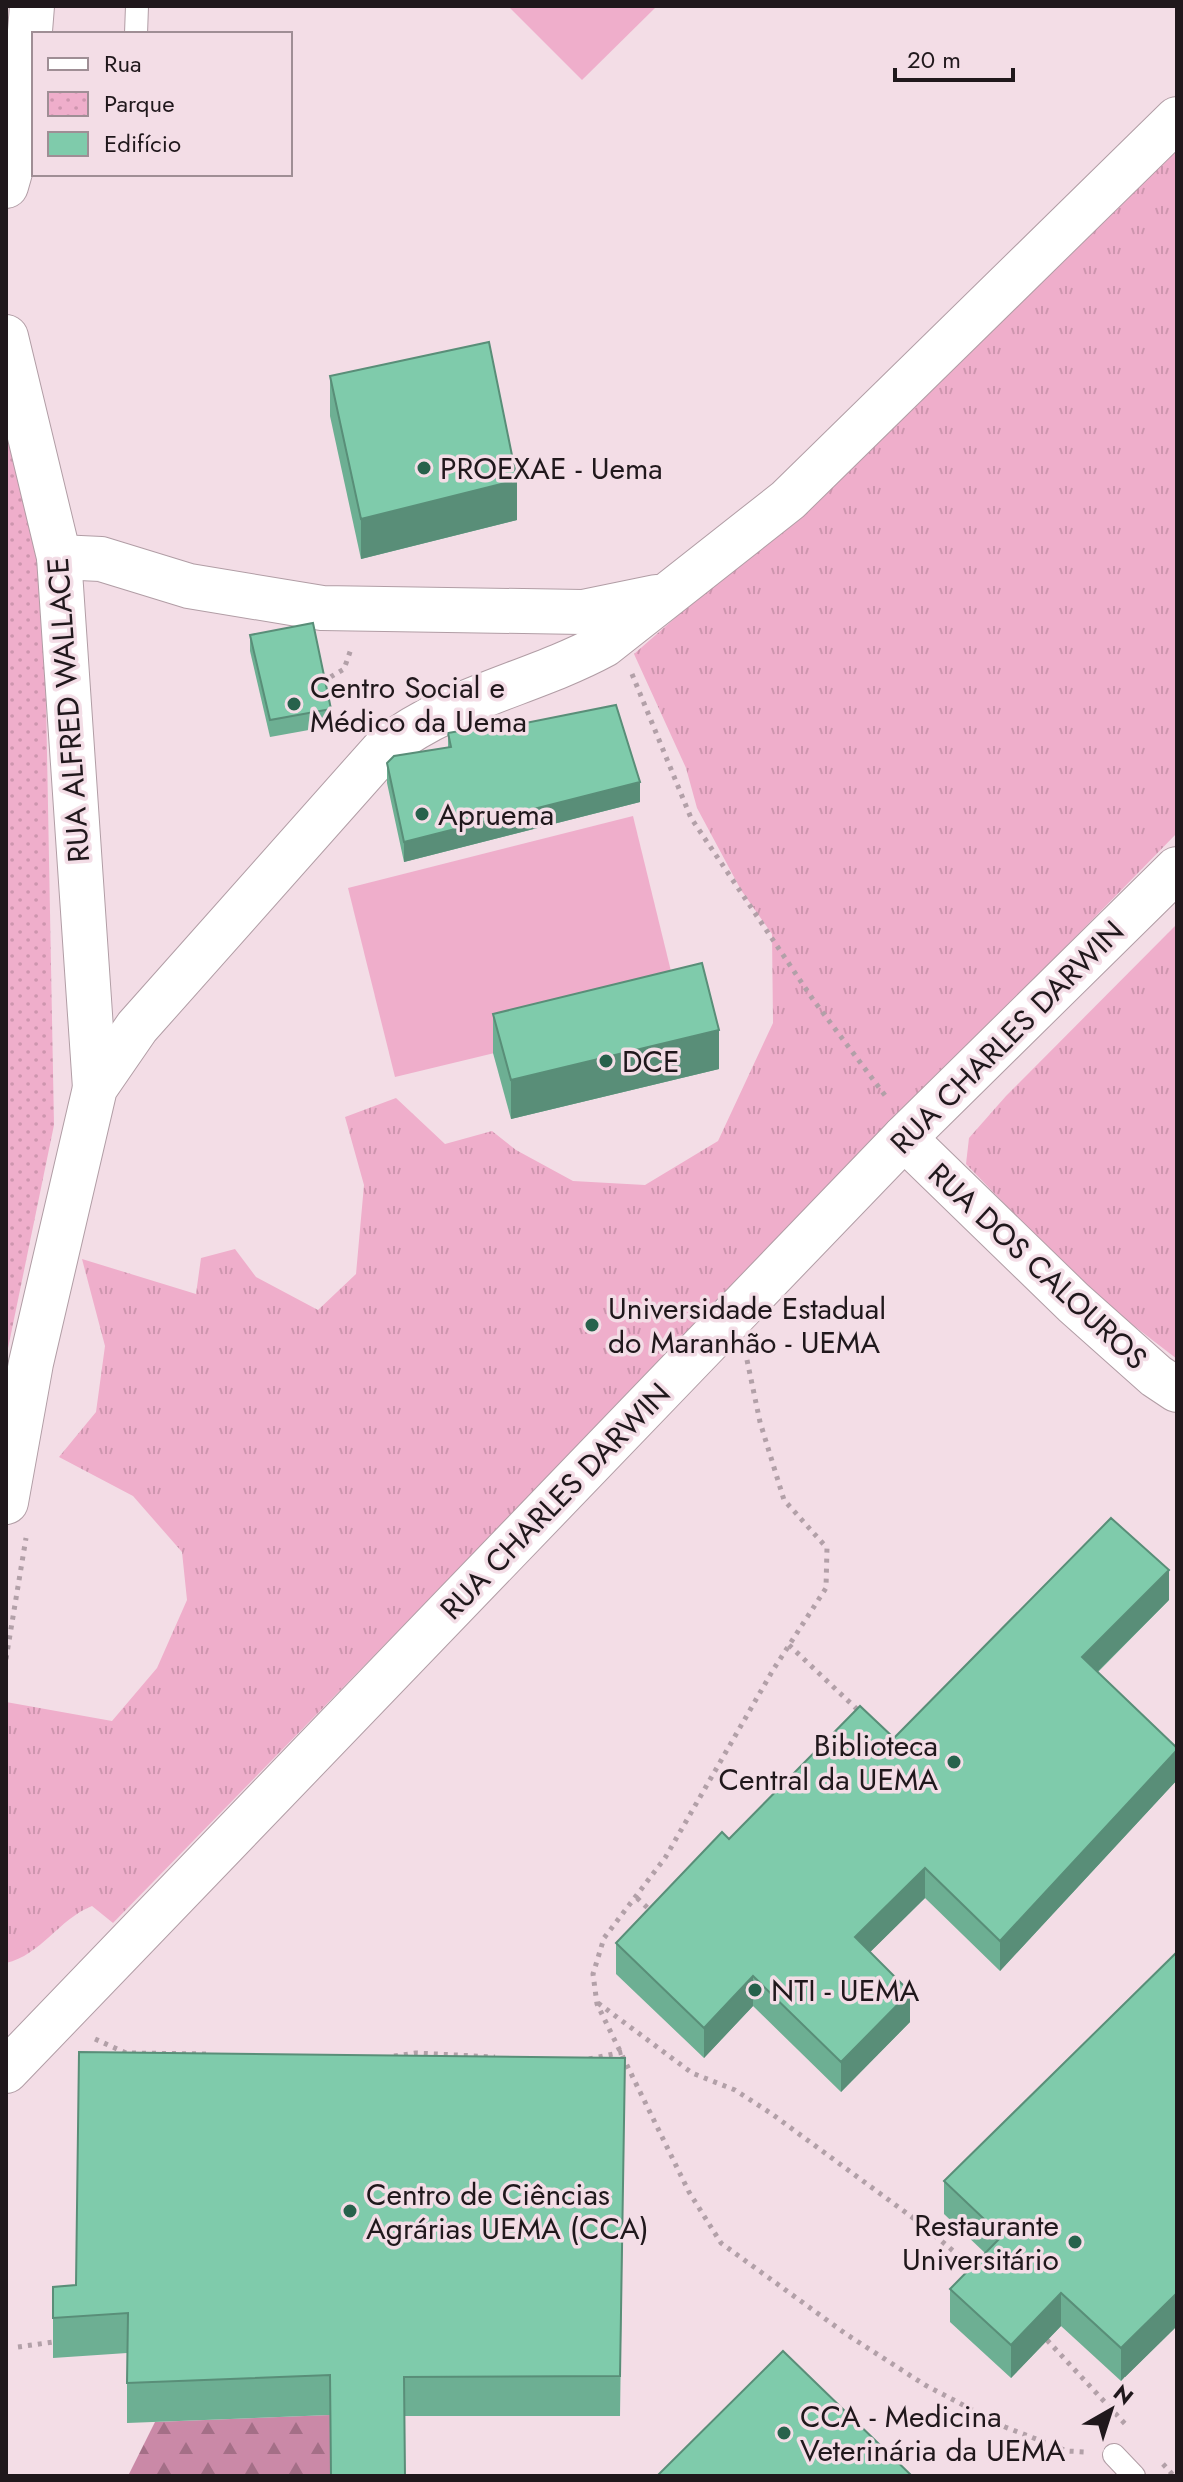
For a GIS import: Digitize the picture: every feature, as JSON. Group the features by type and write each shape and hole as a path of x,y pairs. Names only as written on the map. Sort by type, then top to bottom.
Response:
{"street":[{"path":"6,186 28,128 32,6"},
{"path":"17,1518 31,1363 95,1088 137,1027 384,749 406,732 474,696 572,662 593,651 788,500 1177,119"},
{"name":"RUA ALFRED WALLACE","path":"6,337 59,557 95,1088"},
{"path":"59,557 101,559 189,586 322,608 583,612 627,605 670,593"},
{"name":"RUA CHARLES DARWIN","path":"6,2071 898,1121 1177,869"},
{"name":"RUA DOS CALOUROS","path":"898,1121 1074,1303 1156,1376 1177,1390"}],"lane":[{"path":"136,32 137,6"},
{"path":"1114,2455 1134,2476"}],"path":[{"path":"629,667 691,818 898,1121"},
{"path":"745,1351 760,1422 784,1500 827,1548 826,1588 789,1645 665,1858 604,1938 593,1974 597,2003 689,2192 721,2243 846,2334 925,2385 1005,2427 1054,2446 1114,2455"},
{"path":"6,1659 17,1518"},
{"path":"789,1645 863,1715"},
{"path":"637,1898 655,1915"},
{"path":"597,2003 692,2073 735,2090 772,2114 920,2223 978,2272"},
{"path":"84,2034 126,2053 198,2052 225,2057"},
{"path":"586,2059 623,2052"},
{"path":"389,2057 416,2053 505,2057"},
{"path":"1047,2340 1136,2435"},
{"path":"18,2347 53,2342"},
{"path":"1155,2455 1174,2476"}],"green space":[{"path":"508,6 657,6 582,80"},
{"path":"1177,144 1177,833 113,1923 92,1906 70,1919 30,1953 6,1963 6,1702 112,1721 157,1668 187,1600 182,1552 133,1496 59,1457 96,1412 105,1346 82,1259 196,1294 201,1258 235,1249 256,1277 318,1310 356,1274 364,1185 345,1117 396,1098 445,1144 492,1131 516,1150 573,1181 645,1185 718,1141 773,1023 772,934 741,890 697,808 686,768 634,654 796,512"},
{"path":"6,427 31,520 44,593 54,1125 6,1358"},
{"path":"633,816 680,1008 395,1077 348,888"},
{"path":"1177,924 1177,1359 1090,1292 966,1164 969,1138 1006,1096"},
{"path":"330,2415 331,2476 128,2476 155,2422"}],"building":[{"name":"PROEXAE - Uema","path":"489,342 517,480 361,519 330,376"},
{"name":"Centro Social e Médico da Uema","path":"313,623 331,709 270,720 250,635"},
{"path":"616,705 640,782 404,842 387,763 394,756 451,747 448,733 504,723 505,727"},
{"path":"702,963 719,1030 511,1080 493,1014"},
{"path":"1111,1518 1169,1570 1082,1657 1177,1750 1000,1941 925,1868 855,1937 910,1992 841,2062 753,1976 704,2028 616,1943 722,1832 729,1839 860,1706 894,1738"},
{"name":"Restaurante Universitário","path":"1177,1952 1177,2293 1121,2348 1061,2293 1011,2345 950,2289 1002,2236 944,2181"},
{"name":"Centro de Ciências Agrárias UEMA (CCA)","path":"79,2052 625,2058 620,2376 404,2377 405,2476 331,2476 330,2375 127,2383 128,2313 53,2318 53,2287 76,2285"},
{"path":"783,2351 912,2476 657,2476"}],"place":[{"name":"PROEXAE - Uema","path":"424,468"},
{"name":"Centro Social e Médico da Uema","path":"294,704"},
{"name":"Apruema","path":"422,814"},
{"name":"DCE","path":"606,1061"},
{"name":"Universidade Estadual do Maranhão - UEMA","path":"592,1325"},
{"name":"Biblioteca Central da UEMA","path":"954,1762"},
{"name":"NTI - UEMA","path":"755,1990"},
{"name":"Centro de Ciências Agrárias UEMA (CCA)","path":"350,2211"},
{"name":"Restaurante Universitário","path":"1075,2242"},
{"name":"CCA - Medicina Veterinária da UEMA","path":"784,2433"}]}
